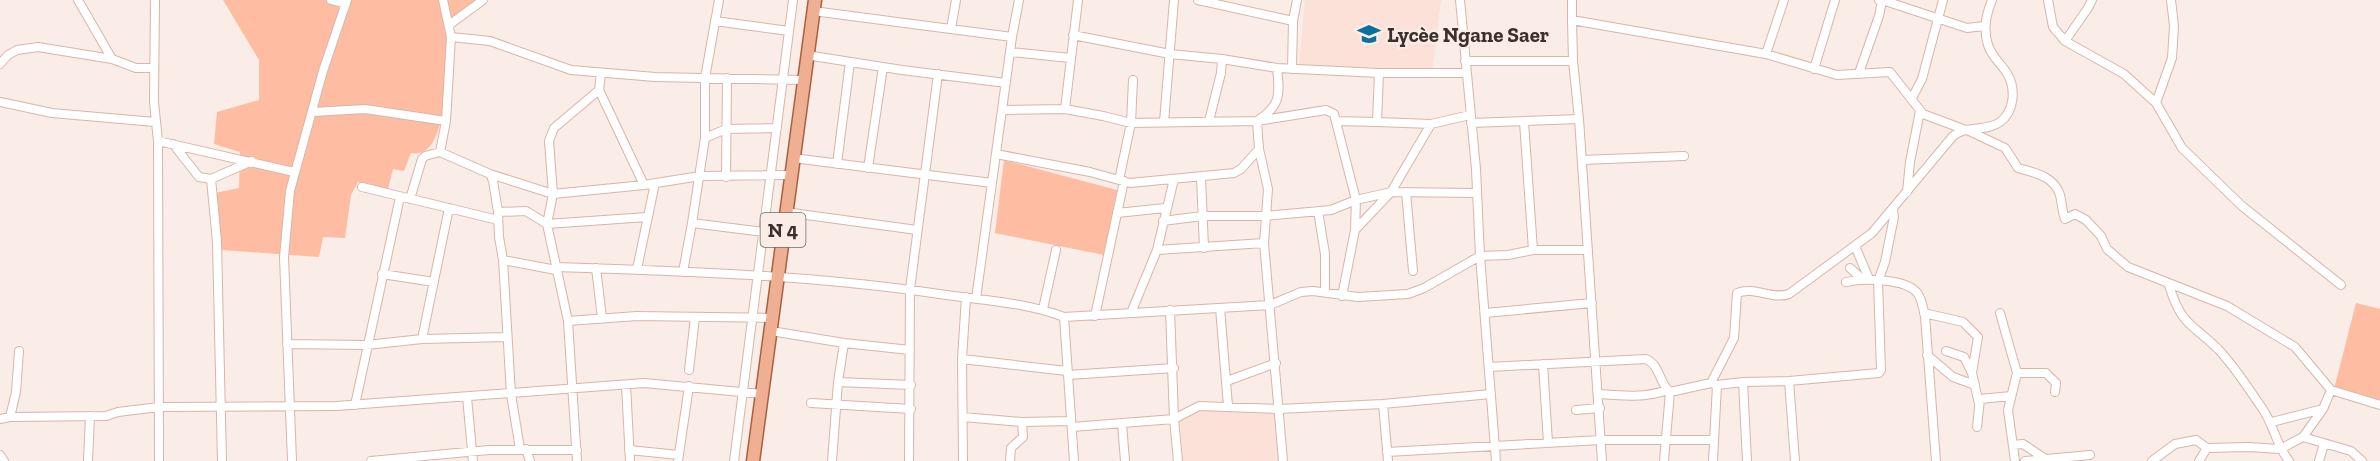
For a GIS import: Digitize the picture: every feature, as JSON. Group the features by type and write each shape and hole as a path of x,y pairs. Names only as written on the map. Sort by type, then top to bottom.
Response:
{"main road":[{"name":"N 4","path":"753,461 814,6"}],"street":[{"path":"78,0 112,58"},
{"path":"155,0 159,461"},
{"path":"292,461 284,257 294,172 313,112 322,71 346,2 331,0"},
{"path":"440,152 446,121 451,37 443,0"},
{"path":"449,25 483,0"},
{"path":"683,272 700,176 705,138 705,78 719,0"},
{"path":"734,461 793,0"},
{"path":"951,29 956,0"},
{"path":"976,299 1019,0"},
{"path":"1065,110 1078,0"},
{"path":"1164,122 1174,0"},
{"path":"1198,0 1293,21"},
{"path":"1292,69 1293,21 1297,0"},
{"path":"1460,0 1476,169 1480,256 1496,461"},
{"path":"1572,0 1573,61 1597,362 1602,461"},
{"path":"1766,54 1784,0"},
{"path":"1814,69 1835,0"},
{"path":"1859,73 1879,16 1881,0 1967,28 1984,26"},
{"path":"1912,98 1922,79 1942,0"},
{"path":"1713,461 1714,384 1734,338 1737,293 1741,291 1758,292 1782,297 1789,294 1872,233 1953,136 1964,129 1999,123 2009,113 2013,94 2008,75 1996,63 1988,46 1984,26 1992,0"},
{"path":"2048,0 2053,27 2065,41 2124,74 2156,103 2182,148 2242,206 2341,285"},
{"path":"2065,41 2092,0"},
{"path":"2156,103 2172,58 2174,26 2171,0"},
{"path":"814,6 1012,37"},
{"path":"1572,20 1766,54 1837,75 1890,72 1920,111 1928,117 1964,129 2005,148 2018,168 2043,175 2051,181 2060,196 2064,219 2075,214 2086,220 2101,236 2107,249 2122,263 2169,285 2227,306 2265,331 2288,342 2303,355 2331,390 2380,405"},
{"path":"715,21 789,31"},
{"path":"1073,35 1170,54 1222,58 1277,68 1379,73 1466,73"},
{"path":"451,37 484,39 565,69 705,78 803,80"},
{"path":"0,64 8,55 26,48 38,47 112,58 136,68 154,68"},
{"path":"1010,52 1070,58"},
{"path":"806,55 1006,83"},
{"path":"1209,121 1221,73 1222,58"},
{"path":"1465,61 1573,61"},
{"path":"837,164 850,62"},
{"path":"868,168 883,67"},
{"path":"1257,121 1271,111 1278,100 1277,68"},
{"path":"601,73 599,90 644,185"},
{"path":"1377,122 1379,73"},
{"path":"909,461 910,289 938,74"},
{"path":"726,177 727,78"},
{"path":"1095,316 1127,153 1133,80"},
{"path":"577,461 568,321 548,224 553,194 549,141 552,131 599,90"},
{"path":"0,102 52,113 155,122"},
{"path":"313,112 365,108 446,121"},
{"path":"1002,110 1065,110 1131,123 1257,121 1326,110 1334,114 1356,200 1355,230 1342,296"},
{"path":"1907,193 1910,162 1920,111"},
{"path":"1337,121 1431,124 1470,114"},
{"path":"1471,123 1579,119"},
{"path":"1257,121 1259,149 1268,189 1264,243 1283,461"},
{"path":"1524,122 1533,250"},
{"path":"1355,230 1390,192 1431,124"},
{"path":"705,138 726,129 777,128"},
{"path":"158,141 294,172"},
{"path":"172,144 199,177 211,179 252,161"},
{"path":"996,154 1089,172 1130,183 1234,173 1248,163 1259,149"},
{"path":"410,199 422,159 440,152 490,174 553,194 644,185 700,176 791,175"},
{"path":"1582,160 1684,156"},
{"path":"793,158 992,183"},
{"path":"490,174 503,260 511,394 523,449 530,461"},
{"path":"1201,177 1204,248"},
{"path":"211,179 217,242 222,461"},
{"path":"1131,313 1156,250 1174,179"},
{"path":"637,269 655,183"},
{"path":"362,187 450,208 498,216 526,212 548,224 647,217"},
{"path":"1163,220 1202,216 1265,216 1331,210 1356,200 1390,192 1476,193"},
{"path":"1406,192 1413,271"},
{"path":"355,405 400,197"},
{"path":"422,339 450,208"},
{"path":"1117,213 1165,208"},
{"path":"1599,394 1640,397 1714,384 1879,374 1881,370 1878,280 1885,262 1894,217 1893,209"},
{"path":"1318,211 1324,254 1325,292"},
{"path":"785,213 917,230"},
{"path":"692,223 764,232"},
{"path":"1156,250 1264,243"},
{"path":"1855,246 1866,279"},
{"path":"1043,309 1056,250"},
{"path":"503,260 556,268 777,275 966,297 1043,309 1064,317 1270,305 1301,292 1325,292 1342,296 1408,294 1424,288 1480,256 1508,255 1533,250 1588,250"},
{"path":"596,268 602,318"},
{"path":"1850,268 1866,279"},
{"path":"382,274 434,282"},
{"path":"1846,282 1878,280 1908,285 1918,294 1924,313 1936,461"},
{"path":"2169,285 2184,320 2222,355 2272,422 2280,449 2289,461"},
{"path":"963,461 962,359 966,297"},
{"path":"1485,313 1592,303"},
{"path":"1220,308 1228,406"},
{"path":"1170,310 1178,461"},
{"path":"1924,313 1963,322 1977,337 1972,373"},
{"path":"2000,313 2017,373 2008,410 2015,461"},
{"path":"568,321 637,316 773,318"},
{"path":"689,370 695,317"},
{"path":"1064,317 1074,461"},
{"path":"771,331 844,343 910,350"},
{"path":"287,344 367,345 422,339 507,337"},
{"path":"832,461 838,382 844,343"},
{"path":"10,417 19,351"},
{"path":"1946,351 1964,357 1972,373 1979,404"},
{"path":"1927,355 1953,378 1975,385"},
{"path":"1489,367 1640,358 1650,360 1654,364 1660,381 1669,391 1664,461"},
{"path":"962,359 1067,373 1173,368"},
{"path":"1227,381 1276,363"},
{"path":"1542,364 1548,443"},
{"path":"2017,373 2046,373 2056,383 2055,392"},
{"path":"1789,381 1795,461"},
{"path":"838,382 911,385"},
{"path":"1743,382 1747,461"},
{"path":"0,419 105,416 118,412 159,407 355,405 661,383 763,394"},
{"path":"626,385 630,461"},
{"path":"629,450 679,458 689,386"},
{"path":"2152,461 2179,443 2196,440 2207,448 2280,449 2303,437 2324,409 2331,390"},
{"path":"963,417 1022,422 1122,424 1174,419 1198,406 1280,409 1383,404 1491,394"},
{"path":"1977,427 1980,399 2011,396"},
{"path":"467,397 472,457"},
{"path":"811,403 910,410"},
{"path":"1383,404 1388,457 1495,446 1600,440 1713,440"},
{"path":"1576,410 1600,408"},
{"path":"2272,422 2324,409"},
{"path":"88,461 90,416"},
{"path":"1010,461 1011,448 1023,437 1022,422"},
{"path":"1122,424 1125,461"},
{"path":"2303,437 2350,451 2362,461"},
{"path":"2013,444 2023,444 2046,460"},
{"path":"2319,461 2324,444"},
{"path":"2199,461 2207,448"},
{"path":"371,461 472,457 489,450 577,450"},
{"path":"0,455 4,461"},
{"path":"2025,461 2090,455"}],"shaded area":[{"path":"223,0 478,0 446,27 444,102 434,140 425,151 411,153 404,171 393,169 388,189 358,182 351,195 345,238 323,237 319,257 221,250 215,193 239,188 240,152 214,144 217,112 259,100 259,60"},
{"name":"Lycèe Ngane Saer","path":"1305,0 1441,0 1432,72 1299,68"},
{"path":"1004,160 1117,190 1104,255 995,233"},
{"path":"2356,303 2380,309 2380,401 2334,389"},
{"path":"1179,410 1275,414 1278,461 1183,461"}],"place":[{"name":"Lycèe Ngane Saer","path":"1369,34"}]}
